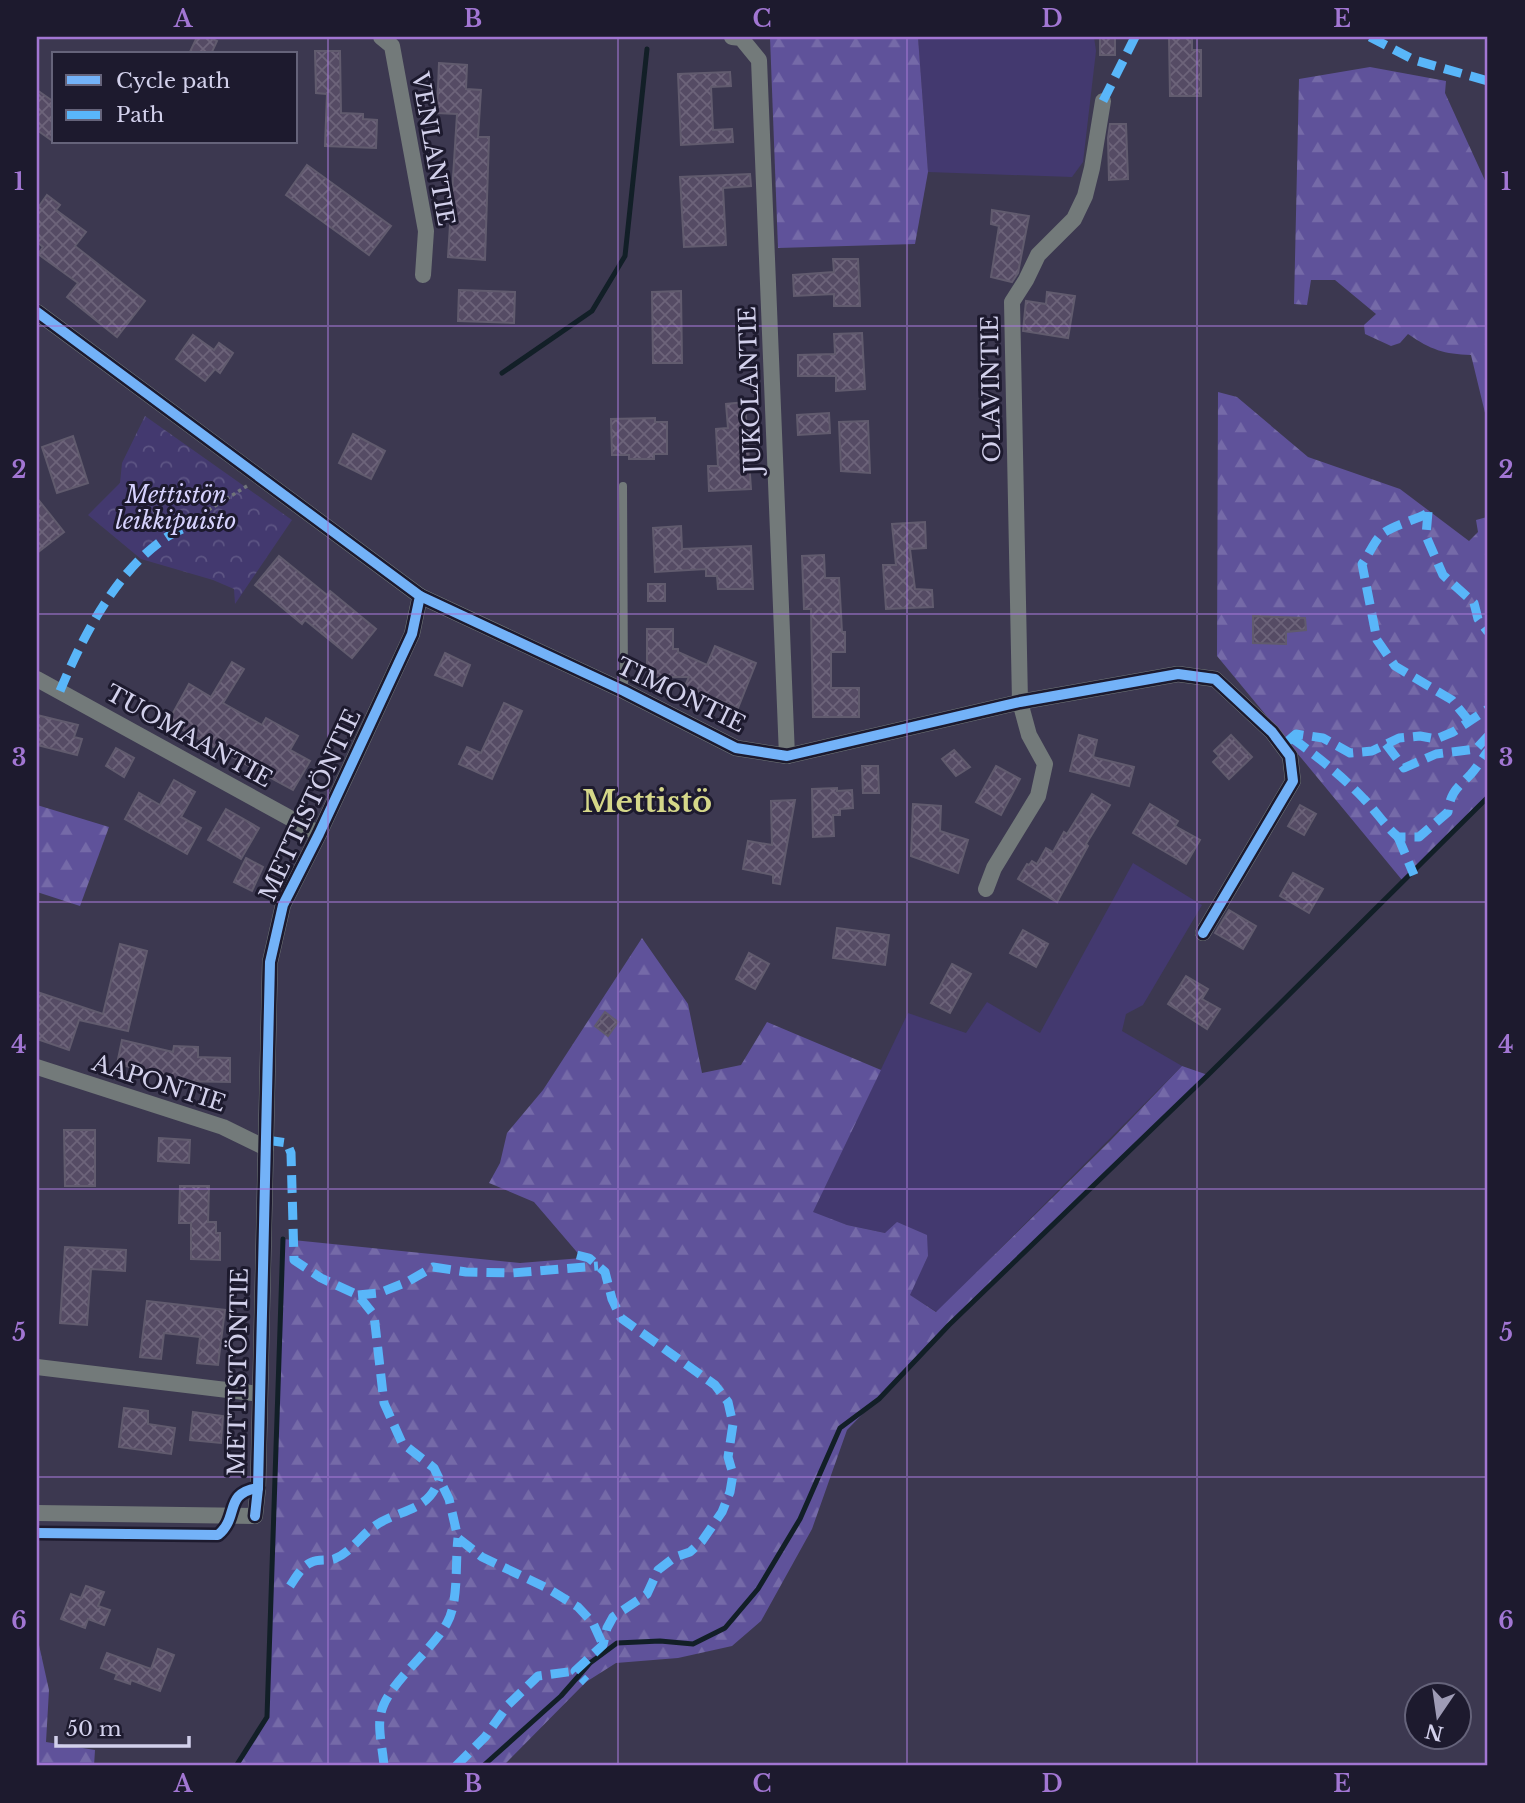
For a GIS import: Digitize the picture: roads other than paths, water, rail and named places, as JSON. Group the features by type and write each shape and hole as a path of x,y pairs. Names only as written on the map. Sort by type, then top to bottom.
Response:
{"street":[{"name":"VENLANTIE","path":"381,37 392,46 426,231 423,275"},
{"name":"JUKOLANTIE","path":"732,37 741,38 759,60 787,756"},
{"name":"OLAVINTIE","path":"986,889 994,868 1038,796 1045,764 1029,735 1020,702 1012,302 1038,255 1074,219 1085,195 1103,101"},
{"path":"37,312 420,596"},
{"name":"TIMONTIE","path":"420,596 624,691 736,748 787,756 1020,702 1178,674 1215,679 1272,732 1290,755 1293,781 1203,933"},
{"name":"METTISTÖNTIE","path":"37,1513 255,1516 258,1488 270,962 283,905 412,635 420,596"},
{"name":"TUOMAANTIE","path":"37,679 319,834"},
{"name":"AAPONTIE","path":"37,1067 223,1127 266,1148"},
{"path":"37,1367 260,1394"}],"lane":[{"path":"623,486 624,691"}],"waterway":[{"path":"502,373 592,311 625,256 647,49"},
{"path":"483,1766 561,1696 590,1663 617,1643 660,1641 693,1644 725,1628 758,1589 800,1519 840,1428 879,1399 949,1325 1208,1075 1488,797"},
{"path":"236,1766 267,1717 283,1239"}],"district":[{"name":"Mettistö","path":"647,801"}],"park label":[{"name":"Mettistön leikkipuisto","path":"176,508"}]}
